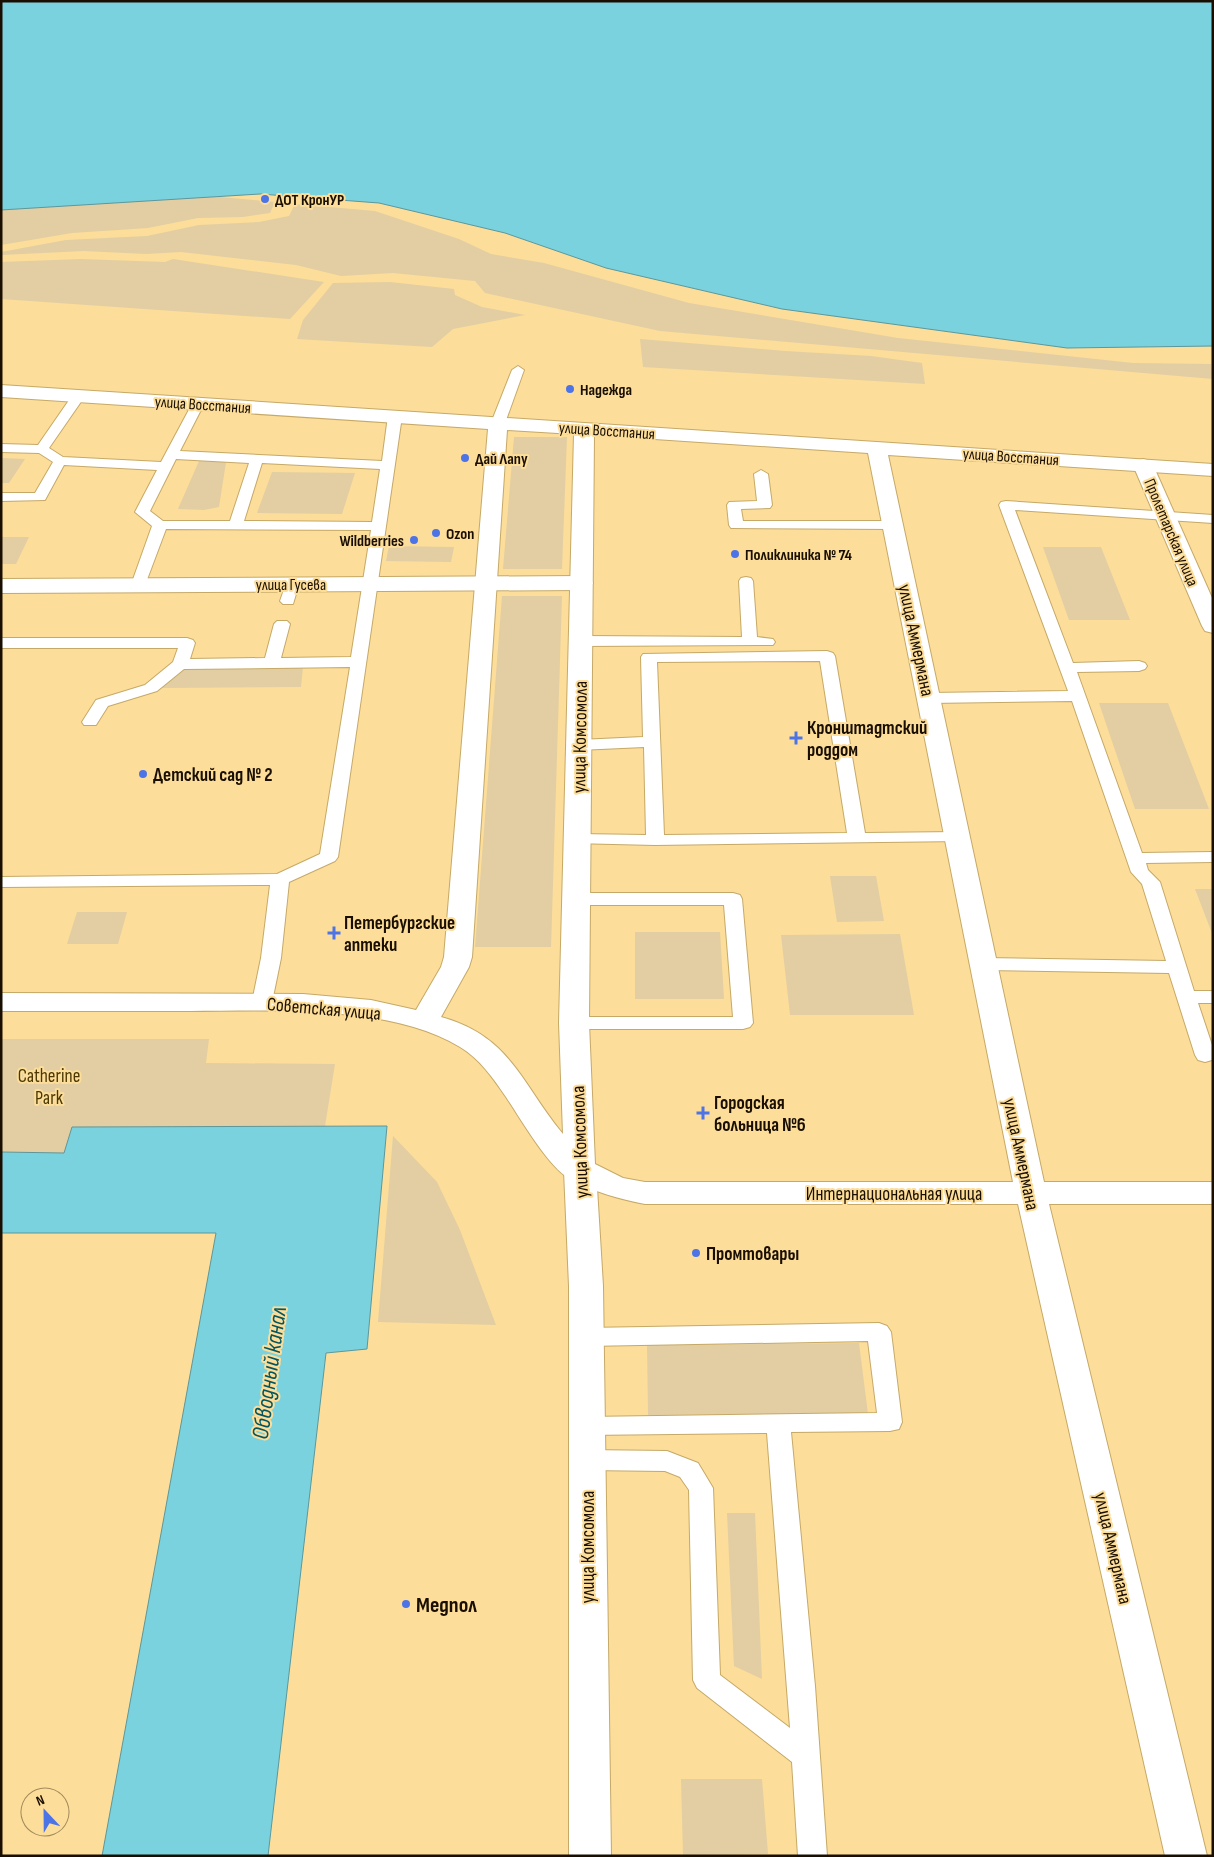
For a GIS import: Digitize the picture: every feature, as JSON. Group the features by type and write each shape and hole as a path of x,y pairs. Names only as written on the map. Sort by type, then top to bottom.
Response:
{"street":[{"name":"улица Восстания","path":"1,391 1213,470"},
{"path":"424,1021 455,968 458,957 498,423"},
{"name":"улица Комсомола","path":"584,429 574,1023 586,1337 590,1856"},
{"name":"улица Аммермана","path":"877,448 1031,1193 1186,1856"},
{"name":"Пролетарская улица","path":"1143,465 1213,626"},
{"name":"улица Гусева","path":"1,586 138,585 290,593 371,584 582,583"},
{"name":"Советская улица","path":"1,1002 287,1002 346,1008 424,1021 465,1036 484,1049 500,1066 559,1151 580,1171"},
{"name":"Интернациональная улица","path":"580,1171 608,1186 645,1193 1213,1193"}],"lane":[{"path":"498,423 518,370"},
{"path":"42,450 79,396"},
{"path":"198,404 142,512 160,525 378,526"},
{"path":"1,882 280,879 329,857 395,416"},
{"path":"1,448 42,450 60,461 257,459 388,465"},
{"path":"236,526 257,459"},
{"path":"1,497 40,497 60,461"},
{"path":"761,474 765,505"},
{"path":"778,525 776,505 734,505 736,525 778,525 893,525"},
{"path":"1206,1055 1151,882 1140,872 1078,696 1006,505 1213,519"},
{"path":"138,585 160,525"},
{"path":"746,581 750,642"},
{"path":"272,663 282,624"},
{"path":"581,641 767,642"},
{"path":"1,643 187,643 180,664 151,688 102,703 90,722"},
{"path":"655,840 649,657 827,656 857,838"},
{"path":"180,664 358,662"},
{"path":"1067,668 1139,666"},
{"path":"928,698 1078,696"},
{"path":"579,745 652,742"},
{"path":"577,839 957,837"},
{"path":"1135,858 1213,857"},
{"path":"262,1002 270,958 280,879"},
{"path":"574,1023 743,1023 733,899 576,899"},
{"path":"983,964 1178,967"},
{"path":"1187,997 1213,997"},
{"path":"586,1337 879,1332 890,1422 778,1423 586,1443"},
{"path":"778,1423 813,1856"},
{"path":"586,1443 667,1461 689,1470 701,1488 707,1680 806,1756"}],"green space":[{"path":"187,194 275,202 270,213 243,217 198,218 148,228 72,233 1,245 1,206"},
{"path":"295,204 375,211 459,239 491,254 544,263 689,303 898,338 1133,363 1211,364 1213,379 660,331 485,293 475,281 393,273 341,276 296,265 181,252 146,254 84,251 1,255 1,252 66,240 147,236 199,225 259,222 289,216"},
{"path":"81,259 165,262 173,259 324,282 290,319 1,299 1,262"},
{"path":"390,282 454,289 455,295 482,307 525,315 453,329 432,347 297,339 303,320 333,283"},
{"path":"640,339 871,356 922,363 925,384 643,367"},
{"path":"514,437 567,437 562,569 503,569"},
{"path":"1,458 25,459 9,483 1,483"},
{"path":"199,461 226,462 219,507 204,510 178,509"},
{"path":"272,472 355,473 342,514 257,513"},
{"path":"1,537 29,537 16,564 1,564"},
{"path":"389,546 454,547 451,562 386,561"},
{"path":"1043,547 1101,547 1130,620 1069,620"},
{"path":"502,596 562,596 551,947 475,947"},
{"path":"303,667 301,687 161,688 185,669"},
{"path":"1099,703 1168,703 1209,809 1135,809"},
{"path":"830,876 876,876 884,921 837,922"},
{"path":"1195,889 1213,889 1213,936"},
{"path":"77,912 127,912 118,944 67,944"},
{"path":"635,932 720,932 724,999 635,999"},
{"path":"900,934 914,1015 790,1015 781,935"},
{"name":"Catherine Park","path":"1,1039 209,1039 206,1063 335,1064 325,1126 73,1127 64,1153 1,1152"},
{"path":"393,1136 437,1182 460,1230 496,1325 378,1322"},
{"path":"859,1343 868,1414 648,1415 647,1345"},
{"path":"727,1513 755,1513 762,1679 734,1666"},
{"path":"681,1779 762,1779 768,1854 683,1855"}],"water":[{"path":"1,1 1213,1 1213,346 1067,348 782,309 606,268 505,233 379,203 260,194 1,210"},
{"name":"Обводный канал","path":"387,1126 367,1349 326,1353 268,1856 102,1856 216,1233 1,1233 1,1152 64,1153 72,1127"}],"place":[{"name":"ДОТ КронУР","path":"265,199"},
{"name":"Надежда","path":"570,389"},
{"name":"Дай Лапу","path":"465,458"},
{"name":"Ozon","path":"436,533"},
{"name":"Wildberries","path":"414,540"},
{"name":"Поликлиника № 74","path":"735,554"},
{"name":"Кронштадтский роддом","path":"796,738"},
{"name":"Детский сад № 2","path":"143,774"},
{"name":"Петербургские аптеки","path":"334,933"},
{"name":"Городская больница №6","path":"703,1113"},
{"name":"Промтовары","path":"696,1253"},
{"name":"Медпол","path":"406,1604"}]}
